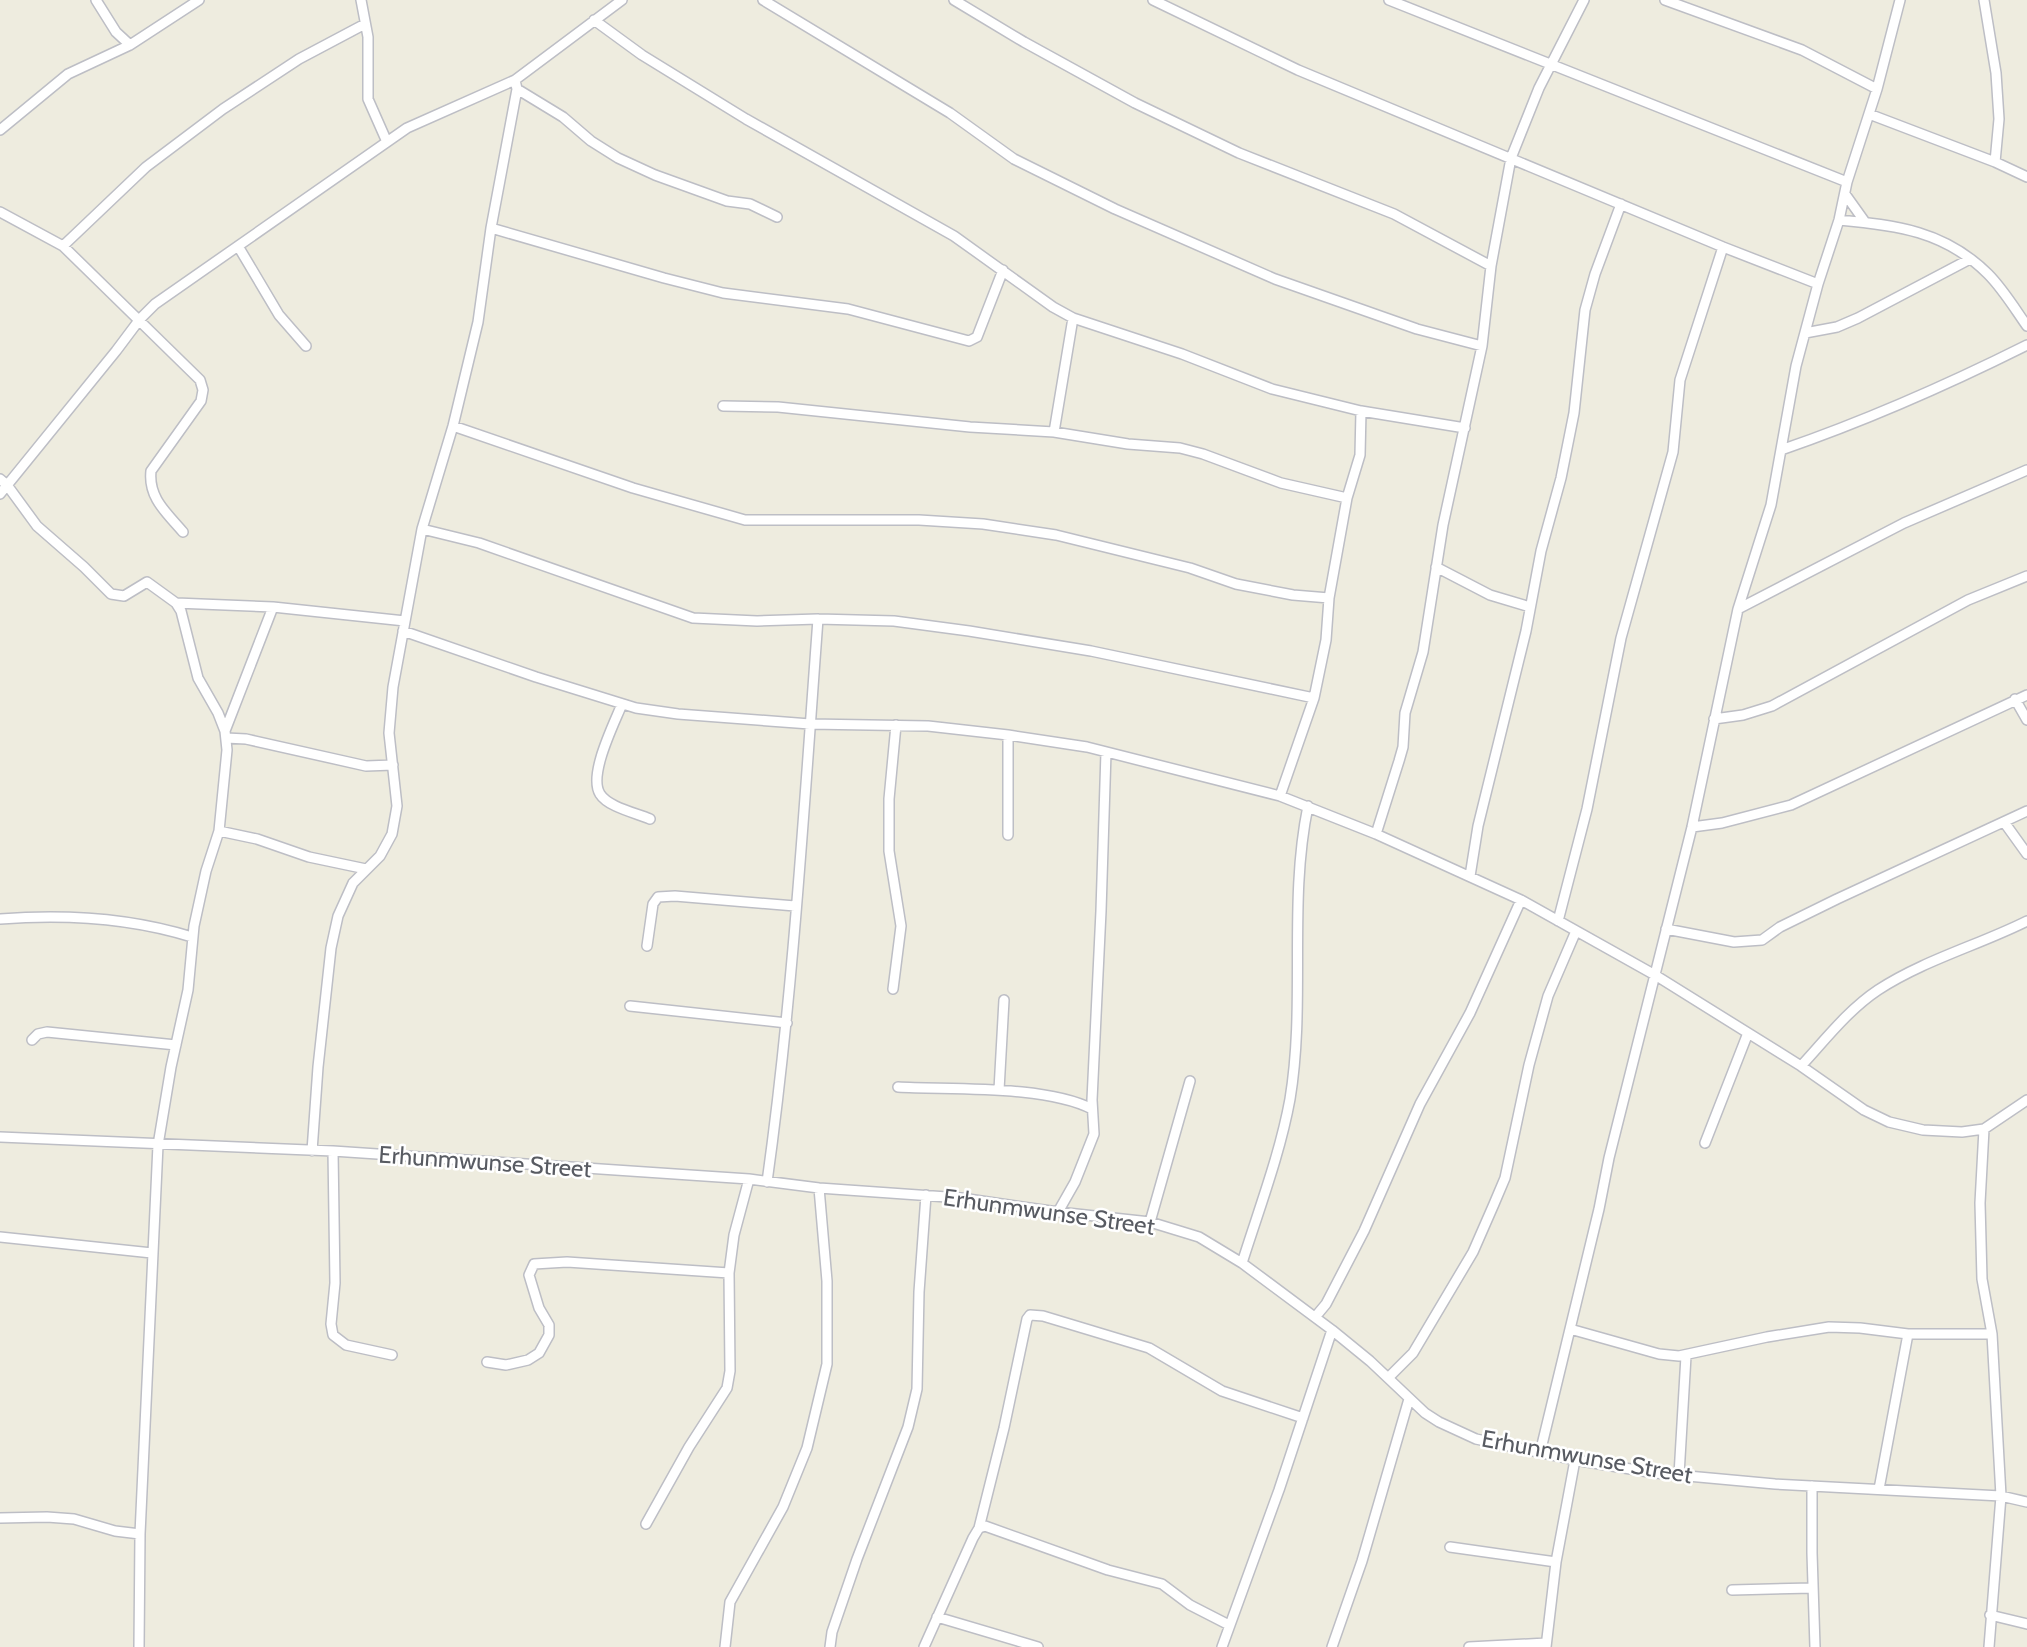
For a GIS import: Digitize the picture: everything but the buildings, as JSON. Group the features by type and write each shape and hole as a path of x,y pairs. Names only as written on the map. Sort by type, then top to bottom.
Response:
{"street":[{"path":"96,0 116,32 130,46"},
{"path":"0,130 68,74 130,46 198,0"},
{"path":"361,0 368,37 368,99 387,142"},
{"path":"0,494 4,482 155,304 407,128 516,85 622,0"},
{"path":"763,0 950,113 1014,159 1115,209 1275,279 1417,329 1482,346"},
{"path":"954,0 1135,103 1239,153 1394,214 1491,266"},
{"path":"1153,0 1298,70 1818,284"},
{"path":"1390,0 1847,182"},
{"path":"1376,834 1403,747 1405,713 1423,652 1443,526 1482,346 1491,266 1511,158 1550,65 1584,0"},
{"path":"1665,0 1802,50 1877,89"},
{"path":"1540,1453 1609,1158 1692,827 1738,609 1771,505 1796,366 1839,220 1847,182 1877,89 1900,0"},
{"path":"1984,0 1996,73 1999,119 1995,162"},
{"path":"594,20 642,55 734,112 954,236 1053,307 1073,318 1182,354 1272,389 1362,411 1465,428"},
{"path":"63,246 146,167 223,109 299,59 365,24"},
{"path":"516,85 618,158 655,175 727,201 750,204 777,217"},
{"path":"312,1151 317,1067 331,948 343,905 353,883 380,856 392,834 397,806 388,733 393,687 422,530 453,426 478,323 491,228 516,85"},
{"path":"1869,114 2027,177"},
{"path":"1845,194 1865,222"},
{"path":"1470,876 1478,826 1541,551 1561,478 1574,414 1585,310 1594,274 1621,204"},
{"path":"0,212 63,246 200,380 203,390 201,401 151,471 151,491 183,532"},
{"path":"1839,220 1895,226 1927,234 1970,259 1989,275 2027,326"},
{"path":"491,228 723,293 848,309 969,341 977,337 1003,270"},
{"path":"238,246 279,315 306,346"},
{"path":"1558,921 1587,809 1621,638 1673,452 1680,380 1723,247"},
{"path":"1805,332 1837,327 1858,318 1970,259"},
{"path":"1054,432 1073,318"},
{"path":"1781,450 1839,430 1967,375 2027,345"},
{"path":"723,406 779,407 970,427 1054,432 1128,444 1180,448 1282,483 1347,498"},
{"path":"1280,796 1314,698 1326,640 1329,598 1347,498 1360,455 1362,411"},
{"path":"453,426 633,488 745,520 919,520 983,524 1056,535 1190,568 1236,584 1329,598"},
{"path":"1738,609 1904,523 2027,470"},
{"path":"4,482 37,526 111,594 124,596 147,582 176,603 181,611 198,678 218,713 225,734 224,800 219,831 206,871 192,937 188,990 158,1145 140,1534 139,1647"},
{"path":"422,530 479,543 693,618 894,621 1091,651 1314,698"},
{"path":"1436,567 1490,595 1530,607"},
{"path":"1714,719 1743,715 1772,706 1968,600 2027,576"},
{"path":"176,603 273,607 404,626 622,704 678,714 810,724 896,725 1008,735 1106,752 1280,796 1376,834 1521,900 1656,975 1801,1066 1864,1110 1889,1122 1923,1130 1962,1132 1984,1129 2027,1100"},
{"path":"225,734 273,607"},
{"path":"767,1182 787,1023 818,619"},
{"path":"1692,827 1722,823 1791,804 2027,695"},
{"path":"2015,699 2027,720"},
{"path":"622,704 600,760 596,783 600,795 610,803 650,819"},
{"path":"893,989 901,926 889,850 889,799 896,725"},
{"path":"225,734 366,766 393,765"},
{"path":"1008,735 1008,835"},
{"path":"1058,1212 1094,1134 1092,1109 1106,752"},
{"path":"1242,1263 1290,1098 1296,1034 1297,882 1301,837 1308,806"},
{"path":"1665,929 1734,942 1762,940 1780,927 1837,899 2027,811"},
{"path":"2004,822 2027,854"},
{"path":"219,831 257,839 309,857 366,869"},
{"path":"647,946 653,904 658,897 795,906"},
{"path":"1316,1316 1326,1304 1364,1231 1420,1104 1470,1013 1521,900"},
{"path":"0,919 90,918 163,928 192,937"},
{"path":"1801,1066 1848,1015 1878,990 1926,965 1990,940 2027,921"},
{"path":"1388,1378 1413,1353 1473,1252 1494,1204 1508,1166 1529,1065 1548,996 1576,931"},
{"path":"999,1090 1004,1000"},
{"path":"630,1006 787,1023"},
{"path":"32,1040 38,1034 66,1032 176,1045"},
{"path":"1705,1143 1748,1033"},
{"path":"1150,1222 1190,1081"},
{"path":"898,1087 999,1090 1044,1095 1092,1109"},
{"path":"1984,1129 1980,1203 1982,1279 1992,1334 2001,1496 1989,1647"},
{"name":"Erhunmwunse Street","path":"0,1137 333,1151 749,1179 819,1188 961,1198 1150,1222 1199,1237 1242,1263 1316,1316 1409,1399 1439,1422 1476,1439 1575,1460 1679,1475 1812,1486 2001,1496 2027,1502"},
{"path":"333,1151 333,1335 346,1345 392,1355"},
{"path":"646,1524 689,1447 727,1388 730,1371 729,1273 734,1235 749,1179"},
{"path":"725,1647 730,1602 793,1484 807,1448 827,1364 827,1268 819,1188"},
{"path":"830,1647 832,1632 857,1559 908,1427 917,1389 919,1292 926,1195"},
{"path":"0,1237 152,1253"},
{"path":"487,1362 506,1365 528,1360 538,1353 549,1335 549,1325 539,1308 529,1275 534,1264 567,1262 729,1273"},
{"path":"924,1647 979,1528 1030,1315 1043,1316 1149,1348 1222,1391 1303,1418"},
{"path":"1570,1329 1659,1354 1686,1356 1767,1337 1829,1327 1908,1334 1992,1334"},
{"path":"1222,1647 1279,1490 1332,1330"},
{"path":"1879,1489 1908,1334"},
{"path":"1679,1475 1686,1356"},
{"path":"1332,1647 1362,1561 1409,1399"},
{"path":"1469,1647 1546,1645 1556,1563 1575,1460"},
{"path":"1812,1486 1815,1647"},
{"path":"0,1518 74,1519 103,1528 140,1534"},
{"path":"979,1528 990,1526 1108,1570 1162,1584 1190,1605 1228,1625"},
{"path":"1450,1547 1556,1563"},
{"path":"1732,1590 1813,1588"},
{"path":"1990,1615 2027,1624"},
{"path":"937,1617 1038,1647"}]}
